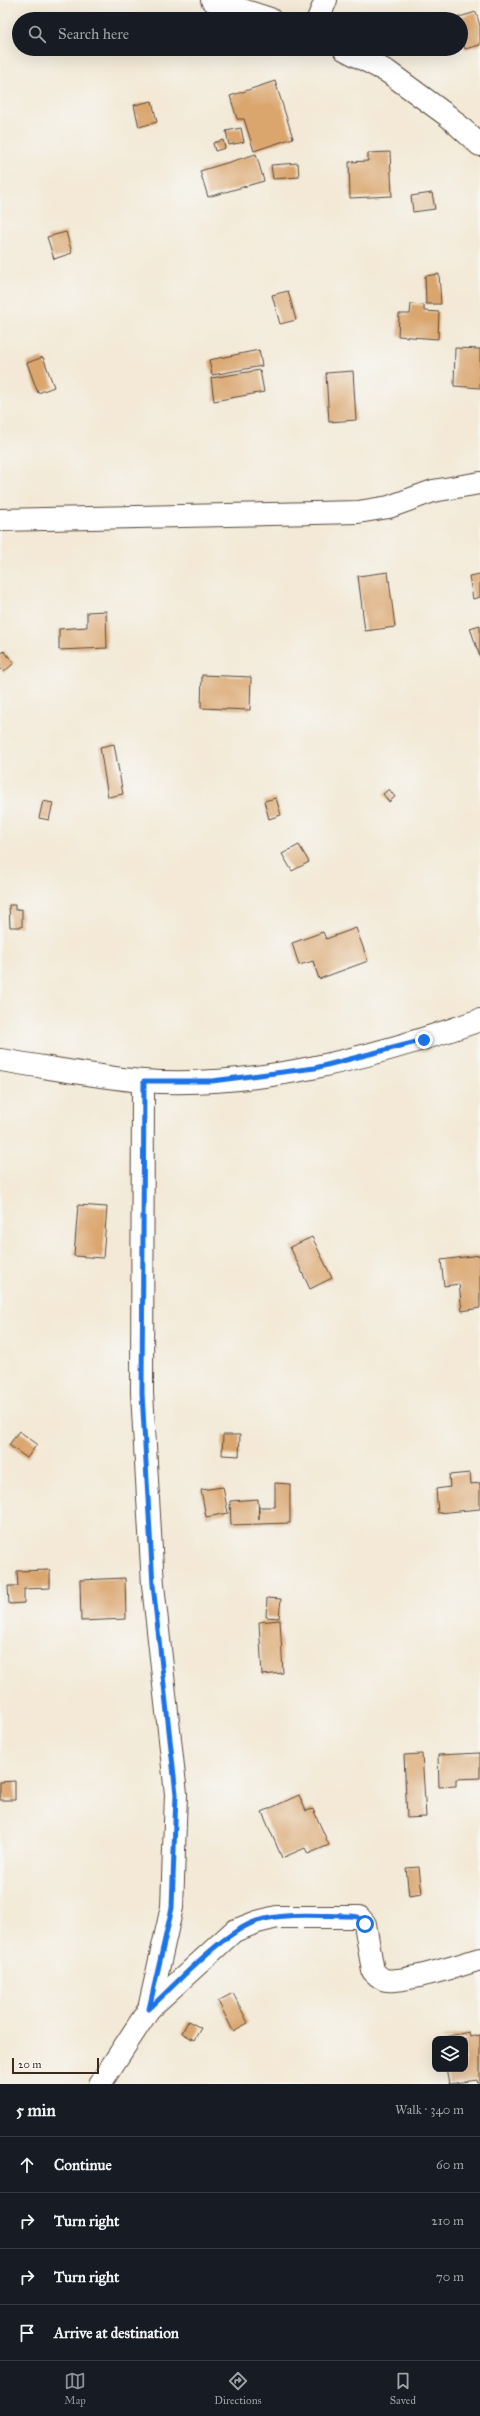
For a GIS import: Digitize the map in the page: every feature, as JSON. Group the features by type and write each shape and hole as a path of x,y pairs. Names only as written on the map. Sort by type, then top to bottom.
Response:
{"street":[{"path":"212,0 249,12"},
{"path":"321,12 326,0"},
{"path":"357,56 388,72 448,116 480,145"},
{"path":"0,520 358,512 389,507 433,491 480,483"},
{"path":"0,1060 144,1081 212,1081 315,1068 424,1040 480,1020"},
{"path":"144,1081 142,1393 153,1585 176,1794 172,1908 149,2009"},
{"path":"100,2084 149,2009 234,1931 257,1922 277,1917 358,1917 365,1924 374,1971 378,1977 386,1980 417,1976 480,1959"}],"building":[{"path":"476,12 480,26 480,45 468,48 468,14"},
{"path":"275,81 293,138 254,151 244,119 237,119 230,96"},
{"path":"152,101 157,122 139,127 134,105"},
{"path":"241,128 244,142 229,145 226,131"},
{"path":"223,140 225,148 215,151 213,143"},
{"path":"390,152 392,196 350,198 349,162 368,161 368,153"},
{"path":"256,154 264,181 208,197 200,171"},
{"path":"298,163 299,177 273,179 271,165"},
{"path":"432,193 435,209 413,212 411,196"},
{"path":"66,232 72,253 54,259 47,237"},
{"path":"439,274 441,304 426,304 425,276"},
{"path":"288,291 296,320 280,324 272,295"},
{"path":"411,304 424,305 424,311 439,312 438,339 398,336 399,314 410,314"},
{"path":"455,348 480,349 480,388 454,386"},
{"path":"259,350 262,366 212,375 209,360"},
{"path":"43,357 54,387 38,393 27,363"},
{"path":"260,370 264,392 214,401 211,378"},
{"path":"353,371 356,420 329,422 326,373"},
{"path":"388,572 395,627 365,631 358,576"},
{"path":"480,574 480,597 473,599 469,576"},
{"path":"106,611 107,648 59,650 59,629 87,627 87,612"},
{"path":"480,625 480,657 470,628"},
{"path":"4,651 14,663 4,672 0,668 0,655"},
{"path":"202,675 251,677 250,710 201,708"},
{"path":"114,744 123,794 108,797 100,747"},
{"path":"389,789 395,797 389,802 383,794"},
{"path":"276,798 281,815 269,819 264,801"},
{"path":"43,801 53,803 49,820 39,818"},
{"path":"299,845 309,862 292,871 282,854"},
{"path":"9,905 15,905 15,910 22,909 22,927 10,927"},
{"path":"356,928 368,961 319,979 313,961 299,965 292,943 323,932 326,939"},
{"path":"78,1205 107,1207 103,1258 74,1256"},
{"path":"312,1237 332,1278 310,1289 290,1247"},
{"path":"480,1255 480,1308 462,1311 459,1284 444,1286 441,1260"},
{"path":"19,1431 37,1444 27,1458 9,1445"},
{"path":"223,1435 240,1435 239,1456 222,1455"},
{"path":"470,1473 471,1484 480,1483 480,1509 438,1513 436,1489 450,1487 449,1475"},
{"path":"275,1483 290,1484 290,1523 231,1525 230,1501 258,1499 259,1520 259,1507 275,1507"},
{"path":"223,1487 228,1513 206,1517 201,1490"},
{"path":"50,1570 50,1588 24,1589 24,1603 9,1604 8,1586 18,1586 17,1571"},
{"path":"125,1578 126,1619 81,1621 80,1580"},
{"path":"267,1598 281,1599 279,1618 266,1617"},
{"path":"280,1620 283,1673 262,1675 259,1622"},
{"path":"480,1753 480,1778 456,1779 456,1786 439,1787 438,1755"},
{"path":"422,1754 426,1817 407,1818 404,1755"},
{"path":"15,1781 15,1800 0,1800 0,1782"},
{"path":"299,1795 306,1811 313,1809 329,1845 308,1854 305,1848 282,1858 262,1812"},
{"path":"419,1867 422,1894 409,1896 406,1868"},
{"path":"233,1993 248,2023 233,2031 218,2001"},
{"path":"188,2021 201,2028 194,2040 182,2033"},
{"path":"469,2032 470,2037 480,2035 480,2084 478,2084 477,2080 449,2084 447,2072 468,2072 468,2036 450,2036"}],"route":[{"path":"365,1924 358,1917 351,1916 277,1917 257,1922 234,1931 149,2009 172,1908 176,1794 153,1585 142,1393 144,1081 212,1081 315,1068 424,1040"}]}
